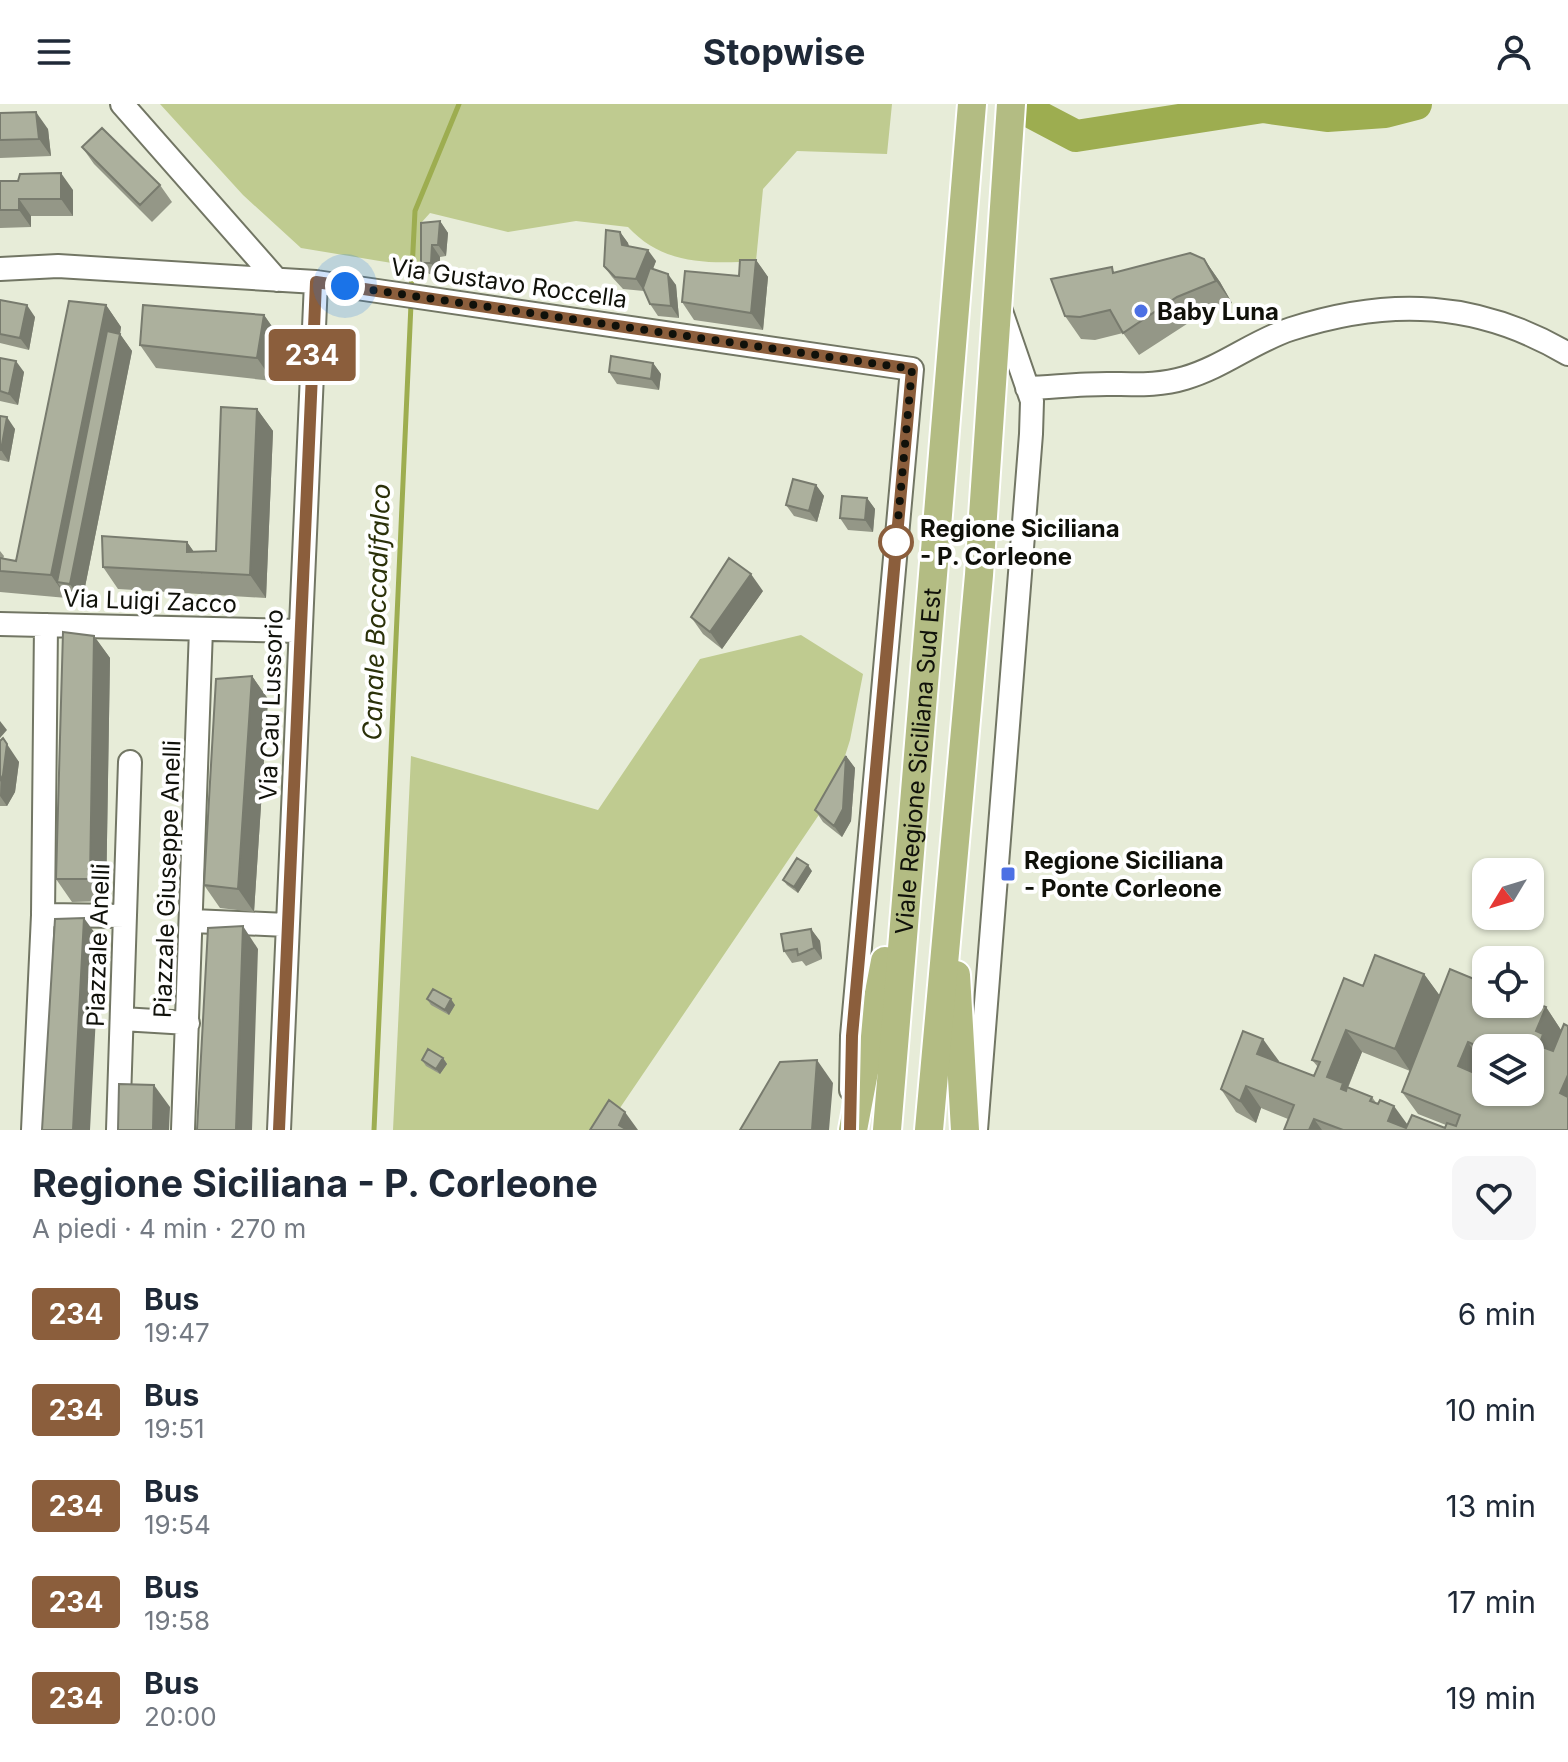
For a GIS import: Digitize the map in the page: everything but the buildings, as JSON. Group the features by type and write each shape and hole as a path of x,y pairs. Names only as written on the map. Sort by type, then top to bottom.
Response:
{"main road":[{"name":"Viale Regione Siciliana Sud Est","path":"887,1130 972,104"},
{"name":"Viale Regione Siciliana Sud Est","path":"929,1130 950,870 979,575 996,289 1011,104"},
{"path":"852,1130 915,786"},
{"path":"950,870 965,1130"}],"street":[{"path":"122,104 277,280"},
{"name":"Via Gustavo Roccella","path":"0,269 58,266 316,282 912,369"},
{"name":"Via Cau Lussorio","path":"279,1130 316,282"},
{"name":"Viale Regione Siciliana Sud Est","path":"976,1130 1025,525 1032,401 996,289"},
{"path":"1027,388 1151,385 1196,374 1289,329 1357,315 1431,307 1464,311 1505,324 1568,354"},
{"name":"Viale Regione Siciliana Sud Est","path":"852,1130 852,1036 912,369"},
{"name":"Via Luigi Zacco","path":"0,624 300,631"},
{"path":"33,1130 43,915 46,625"},
{"name":"Piazzale Giuseppe Anelli","path":"183,1130 201,629"},
{"name":"Piazzale Anelli","path":"118,1130 130,762"},
{"path":"43,915 125,916"},
{"path":"192,921 287,925"},
{"path":"122,1019 188,1023"}],"green space":[{"path":"160,104 892,104 887,154 797,151 763,189 756,261 704,262 671,255 656,249 628,227 576,221 508,232 430,213 421,223 422,268 301,248 243,195"},
{"path":"801,635 863,674 850,740 833,794 605,1130 393,1130 411,756 598,810 700,659"}],"waterway":[{"name":"Canale Boccadifalco","path":"411,290 415,211 459,104"},
{"path":"1015,104 1076,136 1263,107 1327,116 1385,112 1416,104"},
{"name":"Canale Boccadifalco","path":"374,1130 411,304"}],"bus line":[{"name":"234","path":"279,1130 316,282 912,369 852,1036 850,1130"}],"place":[{"name":"Baby Luna","path":"1141,311"},
{"name":"Regione Siciliana - P. Corleone","path":"896,542"},
{"name":"Regione Siciliana - Ponte Corleone","path":"1008,874"}],"route":[{"path":"345,286 912,369 896,542"}]}
